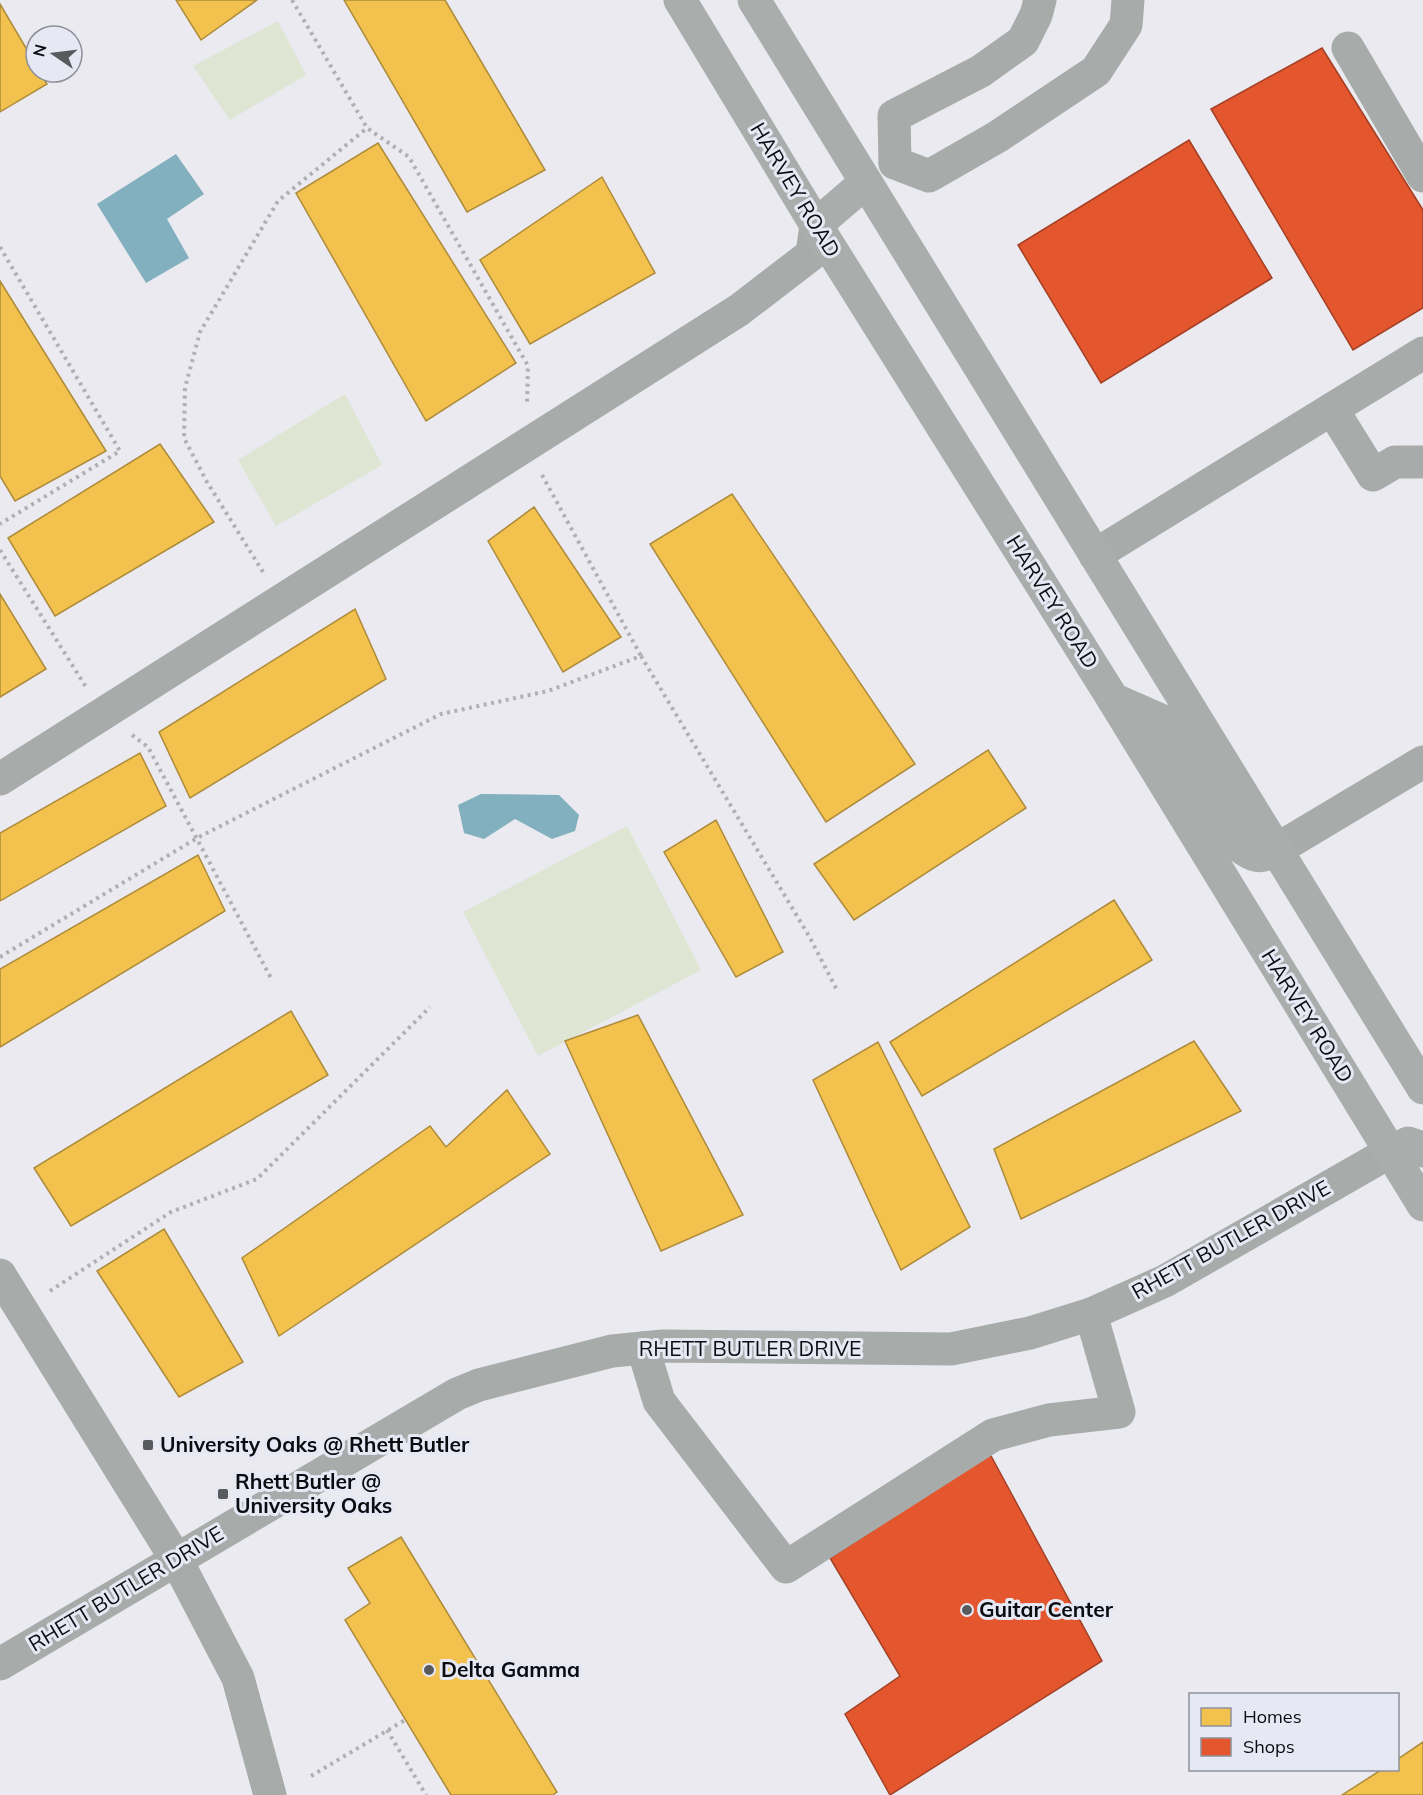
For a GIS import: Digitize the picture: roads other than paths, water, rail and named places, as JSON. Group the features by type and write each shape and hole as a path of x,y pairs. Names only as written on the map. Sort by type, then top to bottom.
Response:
{"main road":[{"name":"HARVEY ROAD","path":"680,0 816,225 1113,699 1423,1205"},
{"path":"754,0 1423,1088"},
{"path":"816,225 866,182"},
{"path":"1113,699 1161,720 1238,845 1251,855 1268,855 1276,850"},
{"path":"1390,1152 1408,1143 1420,1147 1423,1151"}],"street":[{"path":"896,163 894,116 981,71 1023,41 1036,15 1040,0"},
{"path":"896,163 929,176 998,136 1096,71 1126,25 1128,0"},
{"path":"1348,48 1423,176"},
{"path":"866,182 896,163"},
{"path":"0,779 739,310 812,254 816,225"},
{"path":"1095,555 1423,353"},
{"path":"1332,409 1373,475 1395,462 1423,462"},
{"path":"1276,850 1423,762"},
{"name":"RHETT BUTLER DRIVE","path":"0,1664 457,1394 479,1385 612,1351 663,1346 951,1349 1030,1333 1091,1314 1165,1281 1390,1152"},
{"path":"0,1275 176,1559 238,1678 270,1795"},
{"path":"643,1348 659,1401 786,1568 993,1434 1049,1420 1119,1412 1091,1314"}],"water":[{"path":"176,154 204,194 167,219 189,258 146,283 97,204"},
{"path":"481,794 559,795 579,815 575,831 552,839 515,819 484,839 464,833 458,805"}],"place":[{"name":"University Oaks @ Rhett Butler","path":"148,1445"},
{"name":"Rhett Butler @ University Oaks","path":"223,1494"},
{"name":"Guitar Center","path":"967,1610"},
{"name":"Delta Gamma","path":"429,1670"}]}
